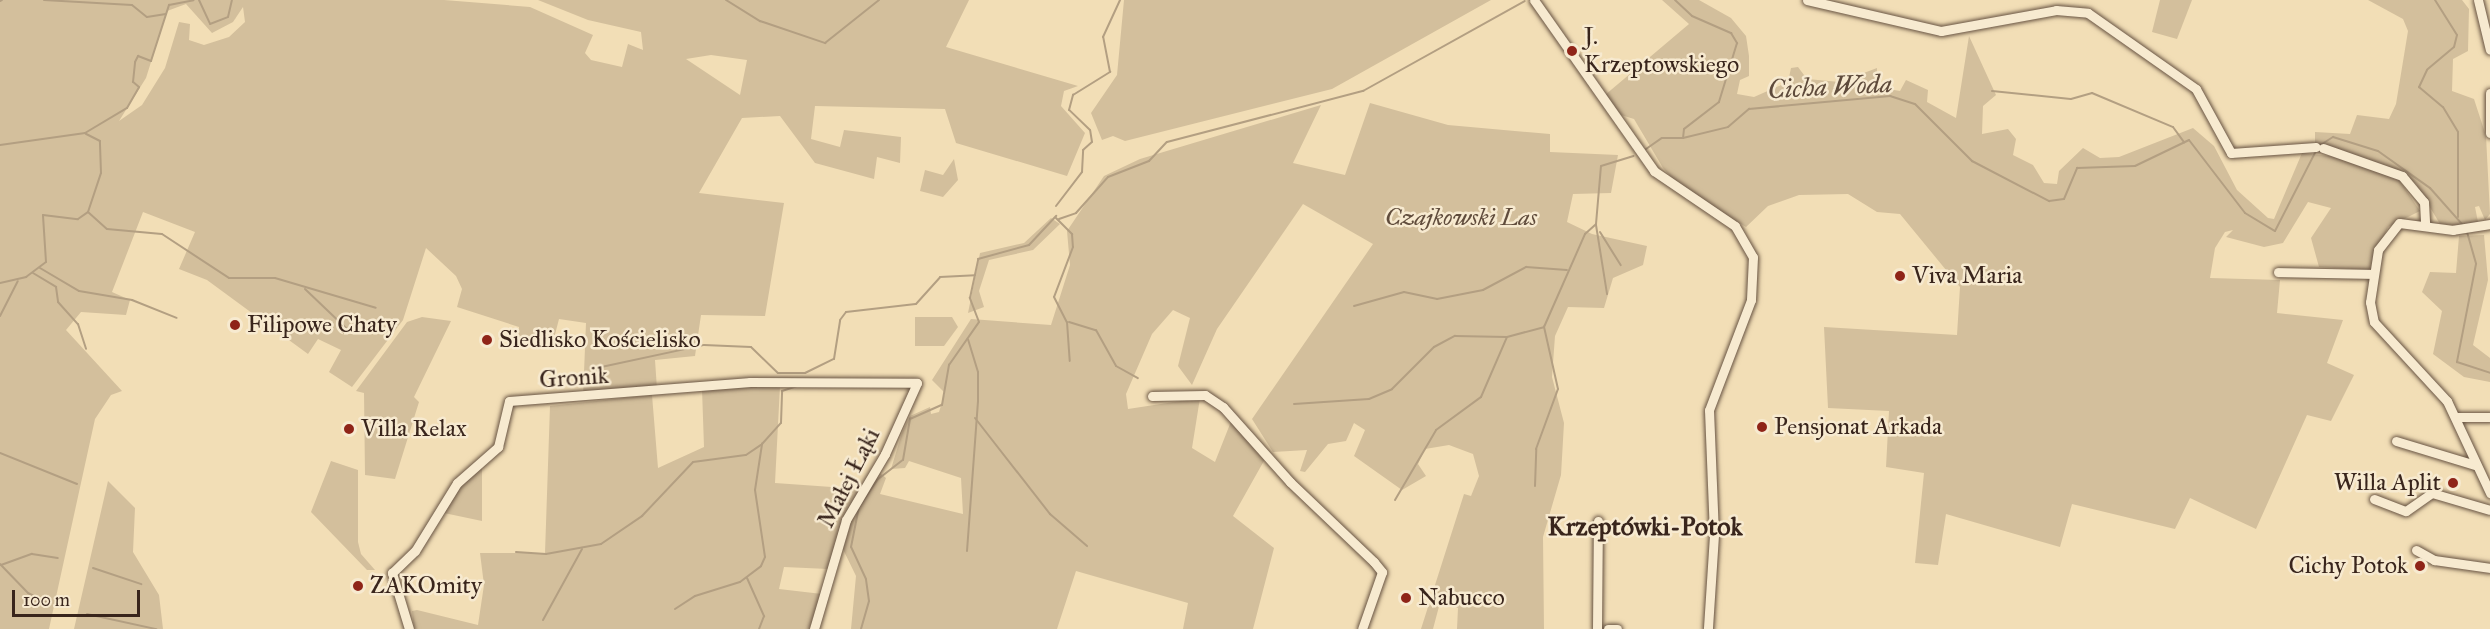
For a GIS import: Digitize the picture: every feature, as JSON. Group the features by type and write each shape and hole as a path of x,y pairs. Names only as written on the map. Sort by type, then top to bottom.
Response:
{"street":[{"path":"1534,0 1654,171 1735,226 1753,257 1751,300 1709,410 1714,538 1708,629"},
{"path":"1807,0 1941,31 2056,10 2088,13 2196,89 2231,153 2319,148 2402,177 2424,202 2425,224"},
{"path":"2478,0 2490,50"},
{"path":"2490,93 2490,133"},
{"path":"2490,224 2474,230 2453,230 2408,220 2393,227 2378,250 2372,274 2374,322 2430,378 2456,417 2475,465 2490,493"},
{"path":"2278,272 2372,274"},
{"name":"Gronik","path":"409,629 392,573 415,551 457,483 498,447 508,401 750,382 916,382"},
{"name":"Małej Łąki","path":"814,629 846,520 885,454 916,382"},
{"path":"1152,396 1205,395 1222,407 1290,482 1374,562 1382,572 1362,629"},
{"path":"2456,417 2490,417"},
{"path":"2396,441 2475,465"},
{"path":"2374,499 2409,511 2432,493 2490,510"},
{"path":"1597,629 1598,520"},
{"path":"2416,550 2434,560 2490,568"},
{"path":"1608,629 1617,629"}],"green space":[{"path":"0,0 444,0 530,7 593,35 585,53 591,60 622,67 628,44 643,50 641,32 588,20 538,0 969,0 946,47 1078,86 1064,91 1061,106 1085,133 1067,176 956,143 945,109 815,106 811,139 840,147 844,130 901,137 900,163 877,157 874,179 815,163 780,116 742,118 699,193 784,203 765,316 701,315 695,356 655,360 657,389 583,397 586,323 559,319 552,346 518,345 519,327 457,307 462,289 456,276 426,248 403,320 352,387 329,372 341,350 318,339 308,354 207,280 179,269 195,232 143,212 112,292 130,300 126,315 81,312 66,330 122,391 111,395 95,419 49,629 0,629","holes":["186,4 212,33 233,22 243,7 245,22 229,37 204,45 189,40 190,24 179,22 165,68 142,105 119,121 146,78 167,11","711,55 747,60 740,95 686,59"]},
{"path":"1124,0 1491,0 1332,89 1125,141 1113,136 1102,140 1091,113 1117,75"},
{"path":"1662,0 1699,0 1731,18 1746,36 1749,56 1749,76 1740,80 1737,94 1754,97 1788,82 1791,68 1798,67 1807,79 1840,82 1877,68 1876,87 1900,91 1906,80 1928,90 1927,102 1956,118 1969,36 1996,95 1983,106 1982,134 2008,129 2016,139 2013,155 2033,165 2044,183 2057,184 2059,171 2083,148 2100,158 2119,157 2193,128 2214,146 2237,190 2268,218 2274,219 2302,153 2347,158 2398,178 2420,211 2388,227 2369,270 2319,267 2311,238 2331,208 2308,202 2283,243 2264,247 2226,237 2233,230 2225,232 2215,248 2210,278 2280,280 2277,313 2343,320 2327,363 2354,375 2331,421 2307,415 2256,529 2190,498 2175,529 2072,504 2060,547 1946,514 1938,565 1915,563 1924,473 1886,467 1889,411 1828,408 1824,327 1957,335 1960,287 1900,214 1877,212 1848,194 1799,195 1768,206 1746,227 1683,190 1663,168 1634,119 1621,115 1605,95 1689,24"},
{"path":"2160,0 2192,0 2177,39 2152,32"},
{"path":"2368,0 2462,0 2469,9 2468,51 2453,59 2452,91 2474,99 2486,136 2490,214 2485,220 2479,206 2475,207 2479,227 2440,224 2416,184 2399,171 2315,145 2315,132 2350,134 2357,115 2389,119 2396,104 2408,31 2403,19"},
{"name":"Czajkowski Las","path":"1370,103 1448,125 1550,134 1550,152 1618,155 1611,193 1573,194 1567,222 1592,234 1647,246 1643,265 1613,278 1604,308 1568,307 1555,336 1552,377 1564,423 1561,475 1543,537 1544,629 1457,629 1458,608 1441,599 1433,629 1421,629 1464,494 1471,496 1479,476 1473,454 1449,445 1425,449 1418,464 1426,476 1402,490 1354,456 1365,430 1354,423 1346,441 1328,444 1305,472 1300,471 1307,450 1273,452 1252,419 1373,244 1303,204 1217,329 1192,385 1178,366 1190,318 1173,310 1152,334 1126,394 1128,409 1200,398 1192,448 1215,462 1232,419 1265,459 1233,516 1274,548 1253,629 1183,629 1188,603 1076,571 1057,629 851,629 856,576 840,543 865,491 880,473 886,478 880,494 963,514 961,478 909,461 905,468 891,469 902,433 910,416 930,407 931,414 939,412 945,393 932,380 971,319 1051,325 1070,265 1067,231 1104,176 1140,159 1321,105 1293,163 1345,175"},
{"path":"954,159 958,180 943,197 920,191 925,170 943,175"},
{"path":"1051,218 1060,224 1033,250 989,260 979,291 984,307 968,313 980,253 1024,243"},
{"path":"2484,235 2488,280 2473,345 2490,358 2490,382 2464,377 2433,354 2442,311 2422,292 2430,272 2456,273 2459,236"},
{"path":"422,317 451,321 414,397 419,402 395,479 365,475 364,393 356,391 407,322"},
{"path":"915,317 952,317 958,327 944,346 915,346"},
{"path":"750,385 780,386 775,483 860,489 828,569 784,567 779,589 822,594 812,629 414,629 412,611 417,610 478,625 484,585 480,553 545,553 550,406 652,395 658,468 704,447 702,389"},
{"path":"331,461 358,470 358,542 361,554 375,570 367,570 311,512"},
{"path":"482,462 482,521 444,513 457,489"},
{"path":"108,481 135,508 133,552 159,595 163,629 74,629"}],"waterway":[{"path":"44,0 132,5 147,17 166,14"},
{"name":"Cicha Woda","path":"0,145 85,133 127,108 139,87 133,82 135,62 138,56 151,61 169,5 194,0"},
{"name":"Cicha Woda","path":"199,0 210,24 228,17 232,0"},
{"name":"Cicha Woda","path":"726,0 760,21 825,43 879,0"},
{"path":"1056,206 1082,172 1083,150 1092,142 1090,130 1069,110 1073,95 1110,72 1103,37 1120,0"},
{"name":"Cicha Woda","path":"1675,0 1692,16 1731,33 1737,43 1719,102 1684,129 1683,138 1728,127 1749,109 1890,96 1915,104 1972,161 2049,201 2064,199 2077,168 2135,166 2189,140 2245,213 2275,231 2316,151"},
{"path":"2435,0 2457,35 2454,47 2427,70 2419,87 2443,107 2458,132 2458,217"},
{"path":"1059,219 1076,213 1108,177 1149,161 1167,142 1363,91 1525,1"},
{"path":"1992,91 2071,99 2092,93 2173,127 2184,142"},
{"path":"0,283 26,277 46,262 43,215 78,219 88,212 101,173 100,141 86,134"},
{"name":"Cicha Woda","path":"2319,146 2333,137 2378,151 2430,188 2462,224"},
{"path":"1646,149 1662,138 1683,138"},
{"path":"1395,500 1436,430 1481,397 1507,337 1544,327 1585,234 1596,224 1601,166 1634,156"},
{"path":"88,212 107,229 162,234 229,278 275,278 376,308"},
{"path":"861,629 869,601 866,579 851,547 859,507 877,480 903,460 910,419 942,405 949,365 979,322 970,298 978,259 1029,245 1056,216"},
{"path":"1056,218 1072,234 1073,247 1054,297 1067,322 1070,361"},
{"path":"1596,225 1607,294"},
{"path":"1600,232 1621,265"},
{"name":"Cicha Woda","path":"2467,232 2476,264 2457,362 2490,373"},
{"path":"1354,306 1404,292 1437,299 1483,290 1526,267 1567,270"},
{"path":"40,268 79,291 132,300 177,318"},
{"path":"33,273 56,287 58,302 78,324 86,349"},
{"path":"592,369 704,345 751,347 778,373 805,373 834,359 840,320 846,312 916,304 940,277 975,275"},
{"path":"0,316 18,281"},
{"path":"305,289 348,330"},
{"path":"1069,322 1096,330 1116,366 1138,378"},
{"path":"1535,486 1536,449 1558,389 1544,327"},
{"path":"1294,404 1369,399 1392,389 1434,347 1455,336 1507,337"},
{"path":"967,551 978,400 978,372 968,340"},
{"path":"675,609 695,596 740,582 761,566 765,557 755,490 762,444 781,423 782,391 804,384"},
{"path":"975,418 1050,514 1087,546"},
{"path":"516,552 546,554 601,544 642,516 693,462 746,455 761,445"},
{"path":"0,453 77,484"},
{"path":"543,620 582,549"},
{"path":"1,565 32,554 58,558"},
{"path":"0,564 28,593 48,603"},
{"path":"93,568 141,584"},
{"path":"747,578 764,616 759,629"},
{"path":"87,614 156,629"}],"place":[{"name":"J. Krzeptowskiego","path":"1572,51"},
{"name":"Viva Maria","path":"1900,276"},
{"name":"Filipowe Chaty","path":"235,325"},
{"name":"Siedlisko Kościelisko","path":"487,340"},
{"name":"Pensjonat Arkada","path":"1762,427"},
{"name":"Villa Relax","path":"349,429"},
{"name":"Willa Aplit","path":"2453,483"},
{"name":"Cichy Potok","path":"2420,566"},
{"name":"ZAKOmity","path":"358,586"},
{"name":"Nabucco","path":"1406,598"}],"district":[{"name":"Krzeptówki-Potok","path":"1645,527"}]}
